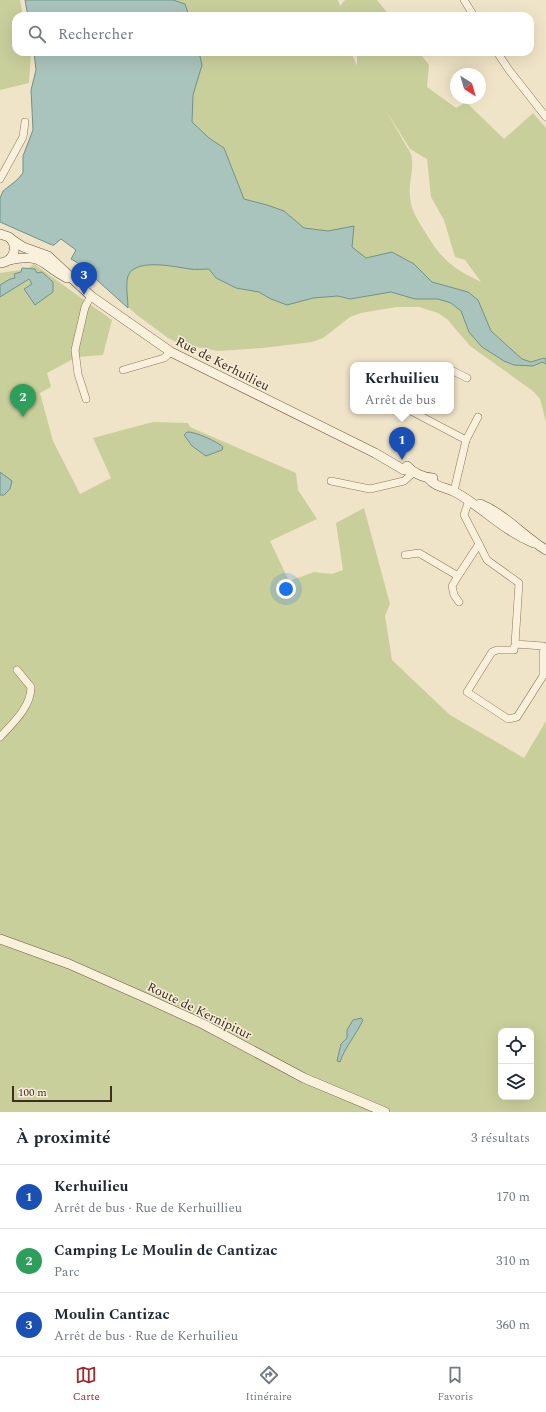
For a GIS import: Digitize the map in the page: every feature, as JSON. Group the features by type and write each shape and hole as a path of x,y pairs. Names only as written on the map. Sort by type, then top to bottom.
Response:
{"main road":[{"name":"Rue de Kerhuilieu","path":"1,234 23,247 48,256 69,274 70,279"},
{"path":"5,261 14,252 14,243 11,239"},
{"name":"Rue de Kerhuilieu","path":"5,261 36,258 46,263 171,352 375,453 392,458 407,466 412,471 428,478 434,478 447,485 452,490"},
{"path":"452,490 472,502 482,505 508,521 534,543 546,550"},
{"name":"Route de Kernipitur","path":"0,939 69,964 97,976 203,1024 304,1078 385,1112"}],"street":[{"path":"464,0 472,12"},
{"path":"500,56 546,117"},
{"path":"0,178 23,137 25,122"},
{"path":"86,399 78,374 75,350 85,307 91,296"},
{"path":"123,370 164,358 171,352"},
{"path":"454,372 467,378"},
{"path":"419,414 466,440"},
{"path":"452,490 466,440 478,417"},
{"path":"331,481 370,489 404,481 412,471"},
{"path":"472,502 464,515 487,560 519,583 514,650 497,650 492,652 467,692 508,719 517,717 542,676 544,646 515,644"},
{"path":"459,602 454,595 452,586 479,544"},
{"path":"405,556 418,553 458,576"},
{"path":"0,737 26,706 31,697 31,687 17,670"}],"green space":[{"path":"0,0 20,0 22,12 12,12 12,56 31,56 29,83 0,90"},
{"path":"111,0 338,0 340,6 345,0 377,0 387,12 341,12 115,12"},
{"path":"34,56 113,56 116,79 101,99 98,106 102,115 115,123 120,134 125,153 120,182 125,188 131,191 144,191 158,188 172,189 176,198 183,207 211,222 219,230 246,241 261,273 271,281 278,280 286,268 298,259 305,256 318,258 327,266 335,280 344,286 373,270 386,267 394,268 411,291 425,294 436,291 461,301 478,338 502,354 505,351 492,344 482,335 468,300 450,291 439,288 421,288 413,286 400,268 391,262 384,261 377,263 344,281 341,280 329,261 323,255 315,250 308,250 294,256 282,267 269,274 261,267 249,238 226,229 210,214 189,204 175,185 169,181 161,180 134,188 126,184 124,174 130,154 125,129 122,123 102,108 108,93 121,78 126,63 125,56 353,56 357,66 357,56 422,56 429,65 427,87 456,108 463,104 468,104 504,139 533,113 546,128 546,422 540,399 533,391 470,346 448,320 438,313 419,307 396,307 361,313 350,317 323,338 312,342 263,348 218,351 181,344 168,338 137,315 78,263 71,259 76,250 61,239 52,245 0,222 0,198 3,191 23,173 23,156 33,129 31,90 36,70","holes":["385,109 410,149 427,159 431,197 444,220 455,257 465,260 481,282 470,277 446,260 434,246 418,220 410,197 412,165 411,154"]},
{"path":"34,264 112,320 103,355 77,357 47,373 51,387 40,393 53,441 80,494 111,478 93,438 153,422 188,423 190,427 296,473 298,490 317,519 270,541 289,581 314,572 332,574 343,570 336,523 364,508 390,604 385,616 392,660 450,715 524,758 546,721 546,1112 0,1112 0,273 27,269"}],"water":[{"path":"25,0 173,0 185,4 188,12 27,12"},
{"path":"34,56 200,56 202,65 193,95 192,122 209,138 224,148 244,199 284,211 304,228 328,231 354,226 352,247 366,258 392,252 414,264 432,282 468,292 478,300 491,331 522,359 531,362 544,358 546,359 546,364 542,362 533,366 514,365 504,361 482,347 469,332 461,311 451,303 438,299 415,299 391,292 350,299 338,296 313,298 287,305 271,299 259,292 236,288 216,278 209,269 192,269 164,265 144,265 136,268 130,273 127,280 128,308 78,263 71,259 76,250 61,239 52,245 0,222 0,198 3,191 23,173 23,156 33,130 31,90 36,70"},
{"path":"22,268 35,269 37,273 42,272 53,282 53,292 35,305 24,289 32,284 29,279 0,297 0,285 10,279 15,278 14,274 21,272"},
{"path":"187,432 195,433 211,440 223,447 222,450 206,456 192,446 184,435"},
{"path":"0,472 12,481 10,489 4,495 0,495"},
{"path":"361,1018 363,1020 340,1062 337,1061 341,1044 347,1038 347,1030 353,1020"}],"place":[{"name":"Moulin Cantizac","path":"84,295"},
{"name":"Camping Le Moulin de Cantizac","path":"23,417"},
{"name":"Kerhuilieu","path":"402,460"}]}
